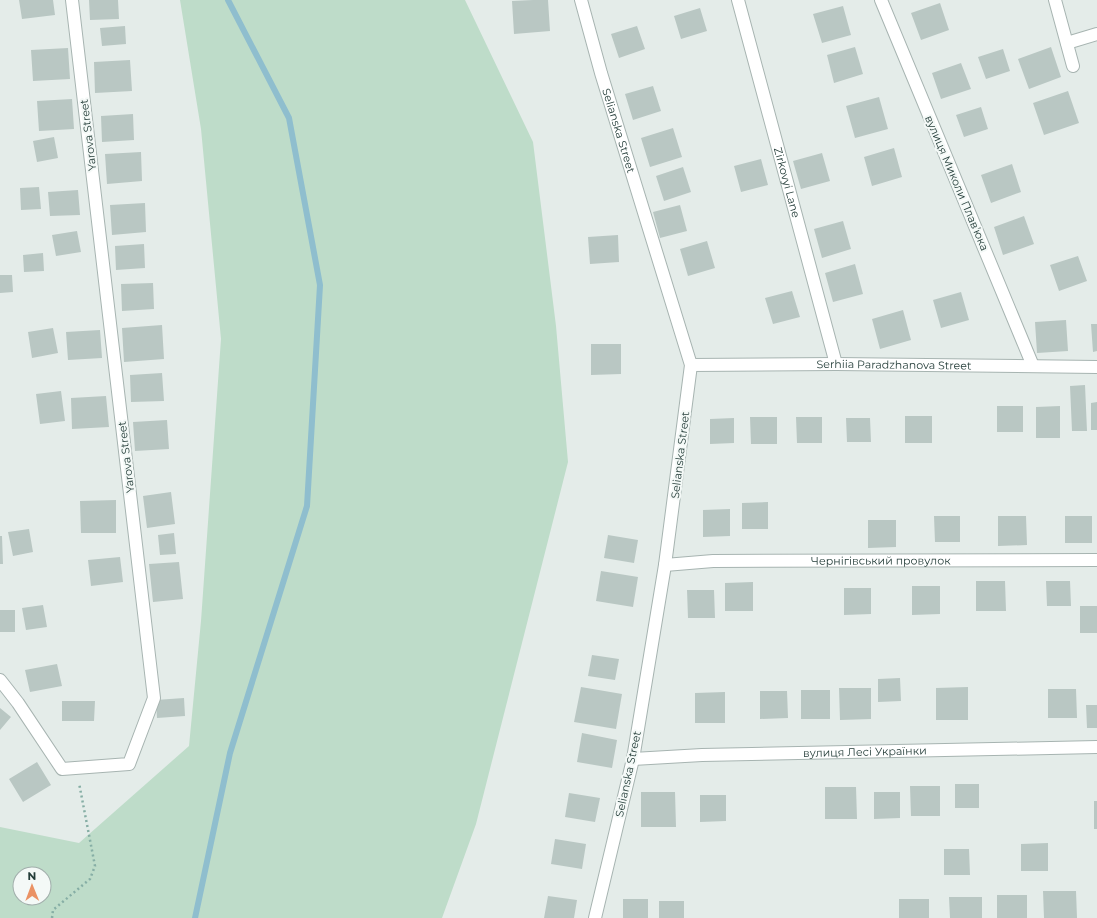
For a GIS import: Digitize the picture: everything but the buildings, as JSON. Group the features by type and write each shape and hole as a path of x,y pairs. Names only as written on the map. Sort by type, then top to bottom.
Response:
{"street":[{"name":"Yarova Street","path":"0,680 18,703 62,770 129,764 154,698 72,0"},
{"name":"Selianska Street","path":"581,0 601,73 691,365 665,565 633,758 595,918"},
{"name":"Zirkovyi Lane","path":"738,0 836,364"},
{"name":"вулиця Миколи Плавʼюка","path":"881,0 1033,366"},
{"path":"1055,0 1073,66"},
{"path":"1066,43 1097,34"},
{"name":"Serhiia Paradzhanova Street","path":"691,365 836,364 1097,367"},
{"name":"Чернігівський провулок","path":"665,565 721,561 1097,560"},
{"name":"вулиця Лесі Українки","path":"633,758 1097,747"}],"path":[{"path":"52,918 53,910 90,879 95,866 77,768"}],"green space":[{"path":"180,0 465,0 533,142 556,326 568,462 476,824 442,918 0,918 0,827 79,843 189,746 201,621 221,339 201,129"}],"waterway":[{"path":"195,918 230,753 307,506 320,285 289,118 228,0"}]}
